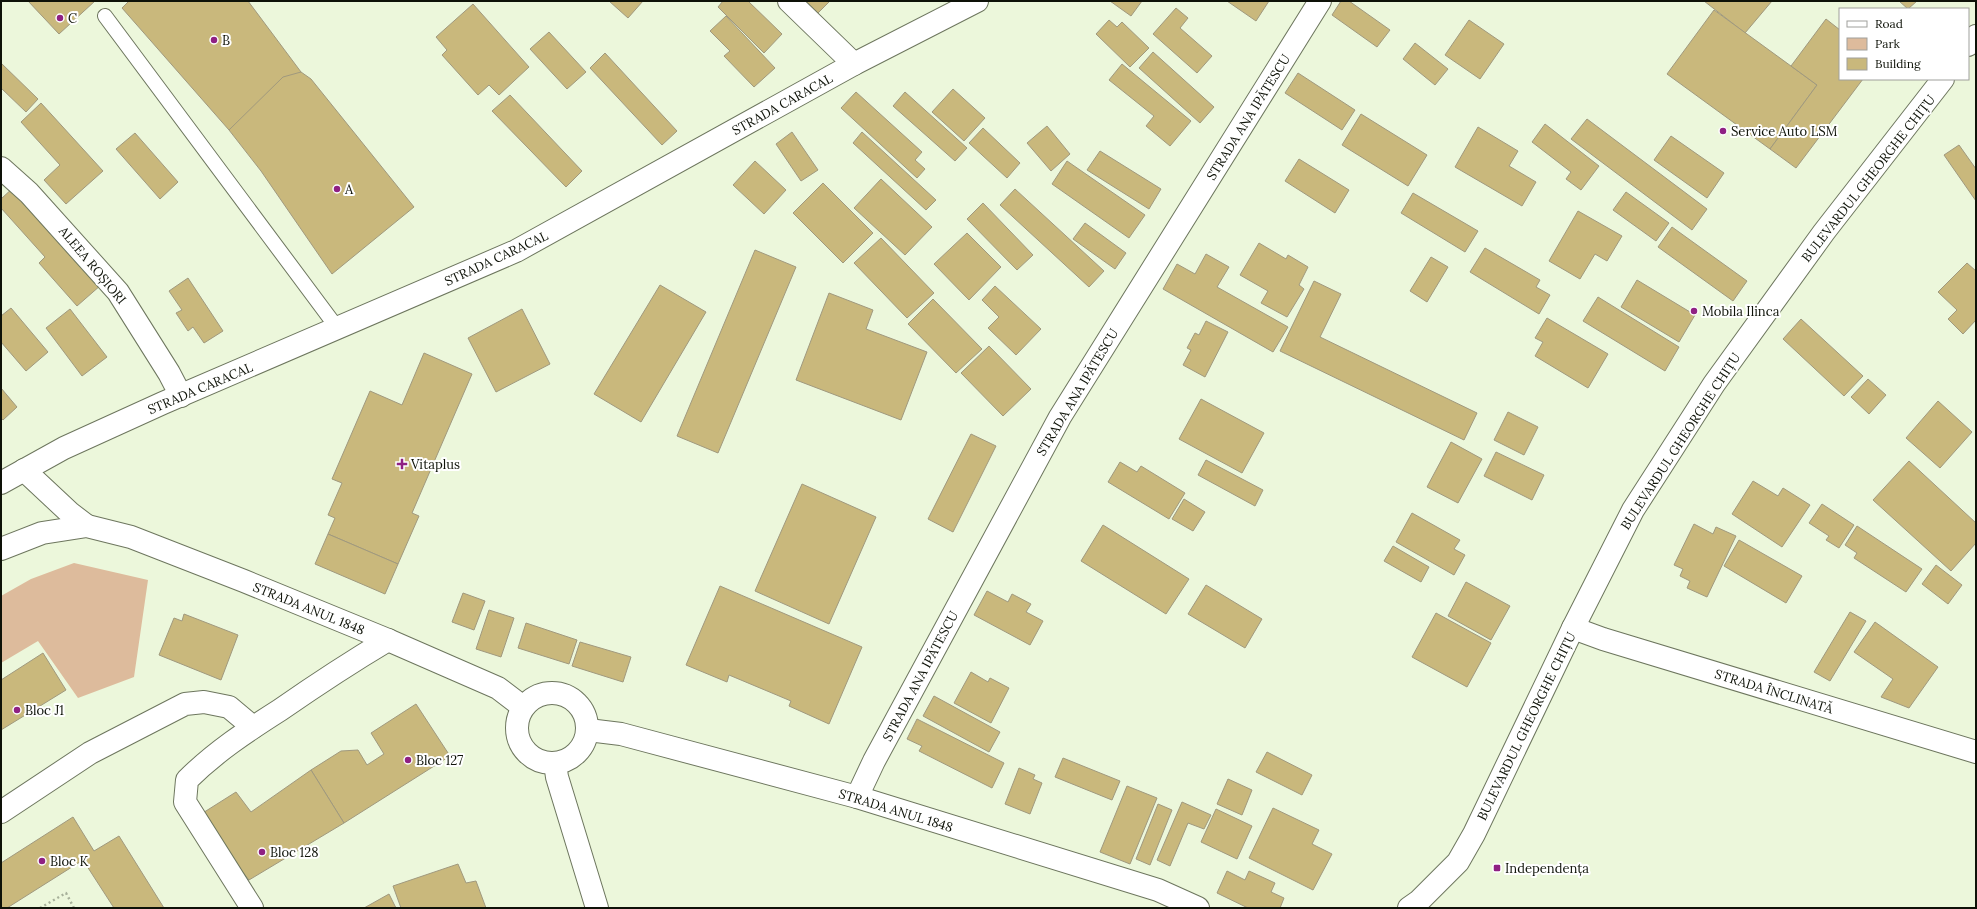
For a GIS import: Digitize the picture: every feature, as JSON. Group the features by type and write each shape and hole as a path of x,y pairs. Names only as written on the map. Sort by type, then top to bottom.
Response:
{"main road":[{"path":"789,1 854,64"},
{"name":"STRADA CARACAL","path":"1,483 64,448 516,251 854,64 977,1"},
{"name":"STRADA ANA IPĂTESCU","path":"857,796 882,746 1060,417 1320,1"},
{"path":"1969,44 1976,36"},
{"name":"BULEVARDUL GHEORGHE CHIȚU","path":"1409,908 1419,901 1458,862 1474,834 1573,628 1633,510 1714,384 1824,232 1942,80"},
{"name":"ALEEA ROȘIORI","path":"1,168 29,193 118,292 169,373 181,396"},
{"path":"24,470 70,513 87,526"},
{"path":"1,549 42,533 87,526"},
{"name":"STRADA ANUL 1848","path":"87,526 131,537 244,580 498,688 523,707"},
{"name":"STRADA ÎNCLINATĂ","path":"1573,628 1603,639 1976,752"},
{"path":"251,906 185,802 187,780 208,759 350,662 388,640"},
{"path":"558,692 570,696 580,705 586,717 588,730 583,746 572,758 555,763 542,762 530,756 521,746 517,732 518,719 523,707 533,698 545,693 558,692"},
{"path":"1,812 90,753 185,704 204,702 229,707 253,728"},
{"name":"STRADA ANUL 1848","path":"588,730 621,734 857,796 1158,890 1198,908"},
{"path":"555,763 557,777 597,908"}],"lane":[{"path":"105,16 338,328"}],"path":[{"path":"40,908 66,893 74,908"}],"green space":[{"path":"74,563 148,580 134,677 78,698 38,641 1,663 1,596 31,579"}],"building":[{"name":"C","path":"28,1 95,1 59,34"},
{"name":"B","path":"129,1 248,1 301,72 229,130 122,8"},
{"path":"609,1 643,1 628,18"},
{"path":"723,1 748,1 782,34 764,53 718,7"},
{"path":"804,1 830,1 817,14"},
{"path":"1110,1 1142,1 1131,16"},
{"path":"1227,1 1269,1 1256,21"},
{"path":"1341,1 1349,1 1390,30 1377,47 1332,15"},
{"path":"1704,1 1772,1 1745,33"},
{"path":"1899,1 1917,1 1909,8 1907,8"},
{"path":"473,4 529,67 499,95 489,85 478,95 442,55 447,50 436,37"},
{"path":"1176,8 1188,18 1180,28 1212,56 1197,73 1153,34"},
{"path":"1714,10 1817,85 1770,149 1667,74"},
{"path":"726,16 775,68 754,87 724,56 730,51 710,31"},
{"path":"1826,19 1839,29 1839,80 1862,80 1796,168 1770,149 1817,85 1791,66"},
{"path":"1109,20 1117,27 1122,22 1149,48 1130,67 1096,34"},
{"path":"1469,20 1504,44 1480,79 1445,55"},
{"path":"549,32 586,72 567,89 530,49"},
{"path":"1415,43 1448,69 1435,85 1403,59"},
{"path":"1153,52 1214,107 1200,123 1139,68"},
{"path":"605,53 677,131 662,145 590,68"},
{"path":"1,63 38,99 26,112 1,88"},
{"path":"1122,64 1191,121 1170,146 1146,126 1154,116 1109,80"},
{"name":"A","path":"301,72 311,79 414,207 332,274 261,171 229,130 283,77"},
{"path":"1298,73 1355,110 1342,130 1285,93"},
{"path":"953,89 985,118 964,141 932,112"},
{"path":"856,92 922,152 915,160 925,169 917,178 841,108"},
{"path":"905,92 967,148 955,161 893,106"},
{"path":"510,95 582,171 566,187 492,111"},
{"path":"41,103 103,171 66,204 44,180 60,165 21,122"},
{"path":"1361,114 1427,155 1408,186 1342,145"},
{"path":"1587,119 1707,209 1692,230 1571,139"},
{"path":"1545,124 1599,166 1581,190 1566,179 1571,172 1532,142"},
{"path":"1047,126 1070,154 1051,171 1027,143"},
{"path":"1478,127 1518,151 1509,166 1536,182 1522,206 1455,167"},
{"path":"983,128 1020,163 1007,178 969,143"},
{"path":"792,132 818,170 801,181 776,144"},
{"path":"862,132 936,200 926,210 853,143"},
{"path":"135,133 178,182 160,199 116,149"},
{"path":"1671,136 1724,173 1707,198 1654,160"},
{"path":"1959,145 1976,169 1976,201 1944,155"},
{"path":"1100,151 1161,189 1149,209 1087,170"},
{"path":"1299,159 1349,190 1335,213 1285,181"},
{"path":"755,161 786,190 764,214 733,185"},
{"path":"1067,161 1145,215 1129,238 1052,184"},
{"path":"881,179 932,227 905,255 854,208"},
{"path":"823,183 873,233 843,263 793,213"},
{"path":"15,186 101,285 77,306 39,263 45,257 1,208 1,199"},
{"path":"1015,189 1104,271 1089,287 1000,205"},
{"path":"1626,192 1669,223 1656,241 1613,210"},
{"path":"1413,193 1478,231 1465,252 1401,213"},
{"path":"983,203 1033,255 1017,270 967,219"},
{"path":"1578,211 1622,236 1607,261 1595,254 1580,279 1549,261"},
{"path":"1085,223 1126,253 1115,269 1073,239"},
{"path":"1672,227 1747,281 1733,301 1658,247"},
{"path":"967,233 1001,267 969,300 934,264"},
{"path":"881,238 934,293 907,318 854,263"},
{"path":"1259,243 1286,259 1288,255 1308,267 1299,285 1304,289 1287,317 1261,303 1268,291 1240,275"},
{"path":"1485,248 1540,280 1536,287 1550,295 1539,314 1470,272"},
{"path":"755,250 796,267 718,453 677,436"},
{"path":"1206,254 1229,267 1217,287 1288,327 1273,352 1163,289 1177,264 1195,274"},
{"path":"1431,257 1448,267 1427,302 1410,291"},
{"path":"1967,263 1976,271 1976,320 1963,334 1948,319 1957,310 1938,292"},
{"path":"188,278 223,331 204,343 193,327 188,331 176,313 182,310 169,291"},
{"path":"1637,280 1695,315 1679,342 1621,307"},
{"path":"1314,281 1341,294 1320,337 1477,413 1464,440 1280,351"},
{"path":"660,285 706,312 641,422 594,394"},
{"path":"995,286 1041,329 1016,355 988,328 999,317 982,300"},
{"path":"829,293 873,310 866,329 927,352 901,420 796,380"},
{"path":"1598,297 1679,347 1665,371 1583,321"},
{"path":"933,299 982,349 956,373 908,324"},
{"path":"11,308 48,352 26,371 1,342 1,316"},
{"path":"70,309 107,357 82,376 46,328"},
{"path":"522,309 550,364 496,392 468,338"},
{"path":"1547,318 1608,354 1588,388 1535,356 1543,342 1535,338"},
{"path":"1801,319 1863,376 1844,396 1783,339"},
{"path":"1206,321 1228,332 1205,377 1183,365 1191,350 1187,348 1195,333 1199,335"},
{"path":"989,346 1031,389 1003,416 961,373"},
{"path":"424,353 472,374 412,513 419,516 398,564 328,534 335,518 328,515 342,483 332,479 370,391 402,405"},
{"path":"1868,379 1886,395 1869,414 1851,397"},
{"path":"1,388 17,407 3,420 1,418"},
{"path":"1201,399 1264,433 1242,473 1179,439"},
{"path":"1938,401 1972,432 1940,468 1906,438"},
{"path":"1508,412 1538,427 1524,455 1494,440"},
{"path":"971,434 996,446 953,532 928,519"},
{"path":"1451,442 1482,459 1458,503 1427,487"},
{"path":"1496,452 1544,475 1532,500 1484,476"},
{"path":"1206,460 1263,490 1255,506 1198,475"},
{"path":"1909,461 1976,523 1976,543 1951,571 1873,500"},
{"path":"1120,462 1137,472 1141,466 1185,493 1169,519 1108,482"},
{"path":"1753,481 1778,496 1783,488 1810,505 1782,547 1732,514"},
{"path":"802,484 876,517 829,624 755,591"},
{"path":"1184,499 1205,512 1193,531 1172,519"},
{"path":"1822,504 1854,525 1839,548 1826,540 1829,536 1809,523"},
{"path":"1412,513 1460,540 1454,549 1465,555 1454,575 1396,542"},
{"path":"1694,524 1713,534 1716,527 1736,536 1707,597 1687,588 1690,581 1680,576 1683,569 1674,565"},
{"path":"1103,525 1189,579 1166,614 1081,561"},
{"path":"1857,526 1922,569 1906,592 1854,558 1857,553 1845,545"},
{"path":"328,534 398,564 385,594 315,564"},
{"path":"1739,540 1802,576 1786,603 1724,566"},
{"path":"1393,546 1429,567 1421,582 1384,561"},
{"path":"1936,565 1962,585 1948,604 1922,584"},
{"path":"1466,582 1510,606 1491,640 1448,616"},
{"path":"1206,585 1262,619 1245,648 1188,614"},
{"path":"720,586 862,647 829,724 789,706 791,701 729,675 727,682 686,665"},
{"path":"987,591 1008,602 1012,594 1031,604 1026,612 1043,621 1030,645 974,615"},
{"path":"463,593 485,601 474,630 452,622"},
{"path":"489,610 514,618 501,657 476,649"},
{"path":"1850,612 1866,621 1830,681 1814,672"},
{"path":"1436,613 1491,643 1467,687 1412,657"},
{"path":"184,614 238,635 221,680 159,655 174,618 182,621"},
{"path":"1875,622 1938,667 1909,708 1881,697 1893,679 1854,652"},
{"path":"526,623 577,640 569,664 518,648"},
{"path":"580,642 631,657 623,682 572,666"},
{"name":"Bloc J1","path":"43,653 66,690 1,730 1,680"},
{"path":"971,672 988,682 990,678 1009,688 991,723 954,703"},
{"path":"934,696 1000,732 989,752 923,716"},
{"name":"Bloc 127","path":"416,704 450,756 344,823 311,770 341,751 358,750 367,765 384,754 371,733"},
{"path":"917,719 1004,763 992,788 919,751 922,746 907,739"},
{"path":"1267,752 1312,775 1302,795 1256,772"},
{"path":"1063,758 1120,781 1112,800 1055,777"},
{"path":"1019,768 1035,775 1033,779 1042,783 1030,814 1005,804"},
{"name":"Bloc 128","path":"311,770 344,823 249,880 198,816 236,792 251,812"},
{"path":"1228,779 1252,790 1242,815 1217,804"},
{"path":"1127,786 1157,798 1130,864 1100,852"},
{"path":"1182,802 1211,815 1204,829 1188,823 1170,866 1157,860"},
{"path":"1158,804 1172,810 1150,865 1136,859"},
{"path":"1273,808 1319,830 1312,844 1332,854 1313,890 1249,858"},
{"path":"1216,809 1252,826 1237,859 1201,842"},
{"name":"Bloc K","path":"73,817 94,851 119,836 164,908 114,908 83,860 7,908 1,908 1,863"},
{"path":"458,864 466,883 476,881 486,908 401,908 393,886"},
{"path":"1227,871 1245,880 1249,871 1275,883 1271,892 1284,898 1280,908 1248,908 1217,893"},
{"path":"389,894 396,908 364,908"}],"place":[{"name":"C","path":"60,18"},
{"name":"B","path":"214,40"},
{"name":"Service Auto LSM","path":"1723,131"},
{"name":"A","path":"337,189"},
{"name":"Mobila Ilinca","path":"1694,311"},
{"name":"Vitaplus","path":"402,464"},
{"name":"Bloc J1","path":"17,710"},
{"name":"Bloc 127","path":"408,760"},
{"name":"Bloc 128","path":"262,852"},
{"name":"Bloc K","path":"42,861"},
{"name":"Independența","path":"1497,868"}]}
